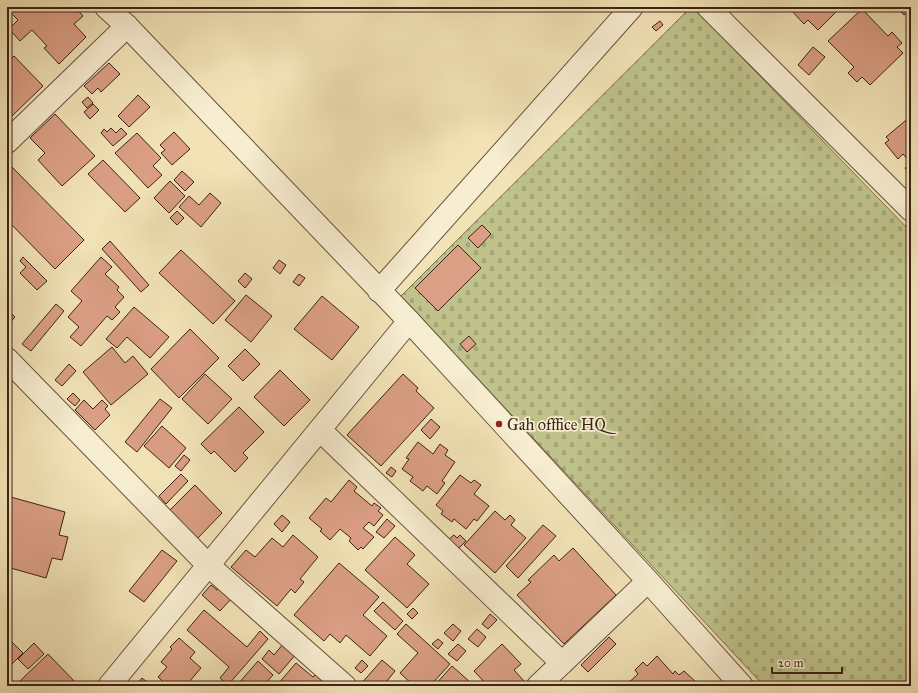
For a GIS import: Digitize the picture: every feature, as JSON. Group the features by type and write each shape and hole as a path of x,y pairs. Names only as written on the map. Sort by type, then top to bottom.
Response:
{"street":[{"path":"106,7 127,26 409,322 648,581 742,686"},
{"path":"379,291 632,7"},
{"path":"708,7 911,210"},
{"path":"7,142 127,26"},
{"path":"109,686 409,322"},
{"path":"7,359 208,565 345,686"},
{"path":"320,430 562,663"},
{"path":"538,686 648,581"}],"green space":[{"path":"691,7 693,7 911,232 911,686 764,686 401,296"}],"building":[{"path":"7,7 75,7 83,16 74,24 86,37 59,64 44,48 47,46 32,30 20,41 9,29 18,20 7,9"},
{"path":"740,7 751,7 745,12"},
{"path":"841,7 818,30 808,20 804,24 789,8"},
{"path":"897,7 911,7 911,9 904,15"},
{"path":"862,9 888,36 892,32 902,43 897,47 903,53 870,85 862,77 857,82 848,73 854,67 828,41"},
{"path":"660,21 663,25 656,31 652,27"},
{"path":"911,21 911,31 907,26"},
{"path":"813,47 825,57 809,75 798,65"},
{"path":"14,56 43,86 11,117 7,113 7,63"},
{"path":"109,63 120,74 101,92 98,88 92,94 84,86"},
{"path":"138,95 150,107 129,127 118,116"},
{"path":"88,97 93,103 87,108 82,102"},
{"path":"93,104 99,110 90,119 84,112"},
{"path":"55,114 95,156 62,186 38,160 45,153 30,138"},
{"path":"911,116 911,163 903,154 898,159 885,143 889,140 886,137"},
{"path":"111,128 116,133 121,128 127,134 113,146 101,133 104,129 107,132"},
{"path":"174,132 190,149 172,165 161,153 165,150 160,145"},
{"path":"137,133 161,158 153,166 162,175 148,188 115,153"},
{"path":"103,160 140,198 125,212 88,174"},
{"path":"8,163 84,240 55,269 7,220"},
{"path":"911,163 911,175 905,168"},
{"path":"182,171 194,182 185,191 174,180"},
{"path":"170,181 185,196 169,213 154,198"},
{"path":"210,193 221,203 201,227 179,207 189,196 199,205"},
{"path":"177,211 184,218 177,225 170,218"},
{"path":"482,225 491,234 478,248 468,238"},
{"path":"110,241 149,285 141,292 102,249"},
{"path":"458,245 481,268 438,311 415,288"},
{"path":"181,250 235,301 213,324 159,273"},
{"path":"23,257 47,281 37,290 20,273 26,267 20,261"},
{"path":"101,257 112,267 105,274 119,287 117,290 124,297 115,307 120,312 112,320 107,316 81,346 70,337 79,327 68,317 82,301 71,291"},
{"path":"279,260 286,265 280,274 273,268"},
{"path":"245,273 252,279 245,288 238,281"},
{"path":"299,274 305,278 299,286 293,282"},
{"path":"246,295 272,316 251,342 225,320"},
{"path":"322,296 359,327 332,360 294,329"},
{"path":"56,304 64,311 31,351 22,344"},
{"path":"134,307 169,337 150,358 127,337 117,348 106,339"},
{"path":"7,309 15,317 7,326"},
{"path":"190,329 219,358 179,398 151,369"},
{"path":"469,336 476,344 467,352 460,344"},
{"path":"112,347 125,363 133,356 148,374 111,405 83,372"},
{"path":"245,349 260,364 243,381 228,366"},
{"path":"69,364 76,371 62,386 55,380"},
{"path":"280,370 310,400 284,426 254,397"},
{"path":"205,374 232,399 208,424 182,399"},
{"path":"403,374 418,388 416,391 434,408 381,466 347,435"},
{"path":"73,393 80,400 75,406 67,399"},
{"path":"160,399 172,408 137,452 125,442"},
{"path":"84,400 93,409 102,400 108,406 105,409 110,415 95,430 75,410"},
{"path":"239,407 264,432 243,453 248,458 235,472 214,451 211,454 201,444"},
{"path":"431,419 440,427 430,439 421,430"},
{"path":"162,426 186,448 169,468 144,446"},
{"path":"418,442 433,454 440,444 448,450 445,455 455,462 442,481 445,483 437,494 427,486 423,491 410,481 413,477 402,469 409,459 406,458"},
{"path":"184,455 190,460 181,471 175,466"},
{"path":"391,467 396,471 392,477 386,473"},
{"path":"181,474 188,481 166,504 159,496"},
{"path":"460,475 471,483 474,480 481,485 474,494 489,506 477,521 474,519 466,529 454,519 452,522 441,514 443,511 436,505"},
{"path":"349,480 357,487 354,491 372,506 374,503 381,508 378,511 383,515 374,526 369,522 363,528 374,537 363,549 361,547 358,550 349,541 351,538 340,529 330,540 320,531 322,529 309,518 326,498 331,502"},
{"path":"195,485 222,513 196,540 168,512"},
{"path":"7,496 65,512 59,535 68,537 62,560 52,558 46,578 7,567"},
{"path":"495,511 505,520 510,515 515,520 511,525 526,538 495,573 464,545"},
{"path":"282,515 290,522 282,532 274,524"},
{"path":"387,519 395,526 384,538 376,532"},
{"path":"543,525 556,536 518,578 506,566"},
{"path":"293,535 318,557 300,579 304,582 295,593 291,589 277,606 231,567 246,550 255,557 272,538 283,547"},
{"path":"454,535 457,538 460,535 466,541 459,548 449,539"},
{"path":"395,537 415,555 407,564 429,584 407,608 365,570"},
{"path":"573,548 616,595 564,644 517,595 531,582 528,580 554,555 559,561"},
{"path":"162,550 177,561 144,602 129,591"},
{"path":"339,563 379,597 363,615 387,636 370,656 346,635 340,643 330,634 324,641 294,615"},
{"path":"211,585 217,590 218,588 231,599 220,611 202,595"},
{"path":"383,602 403,621 395,630 374,611"},
{"path":"413,608 418,613 412,619 407,614"},
{"path":"204,610 247,647 260,631 268,639 228,685 220,678 229,667 187,630"},
{"path":"490,614 497,620 488,629 482,624"},
{"path":"406,624 450,664 430,686 414,686 400,673 418,653 397,634"},
{"path":"453,624 461,631 453,641 444,633"},
{"path":"477,629 486,637 478,647 468,639"},
{"path":"609,637 616,644 588,672 581,665"},
{"path":"179,638 195,652 190,658 201,668 189,682 194,686 168,686 158,677 167,667 161,662 172,649 170,647"},
{"path":"438,639 443,643 438,649 432,644"},
{"path":"12,642 23,653 11,665 7,661 7,647"},
{"path":"34,643 44,654 28,669 18,659"},
{"path":"283,644 296,654 279,674 262,659 269,650 274,655"},
{"path":"458,644 466,651 457,661 448,654"},
{"path":"502,644 521,664 514,670 524,681 519,686 488,686 474,671"},
{"path":"48,654 77,684 75,686 24,686 19,682"},
{"path":"657,656 673,674 675,671 679,675 684,671 697,683 693,686 625,686 638,674 635,670 643,662 647,666"},
{"path":"362,660 368,666 361,673 355,668"},
{"path":"382,660 395,671 387,681 392,685 360,685"},
{"path":"258,661 273,675 263,686 240,686 238,684"},
{"path":"296,663 313,677 316,674 330,686 280,686 278,684"},
{"path":"452,666 470,682 467,686 434,686"},
{"path":"142,678 152,686 135,686"}],"place":[{"name":"Gah offfice HQ","path":"499,424"}]}
